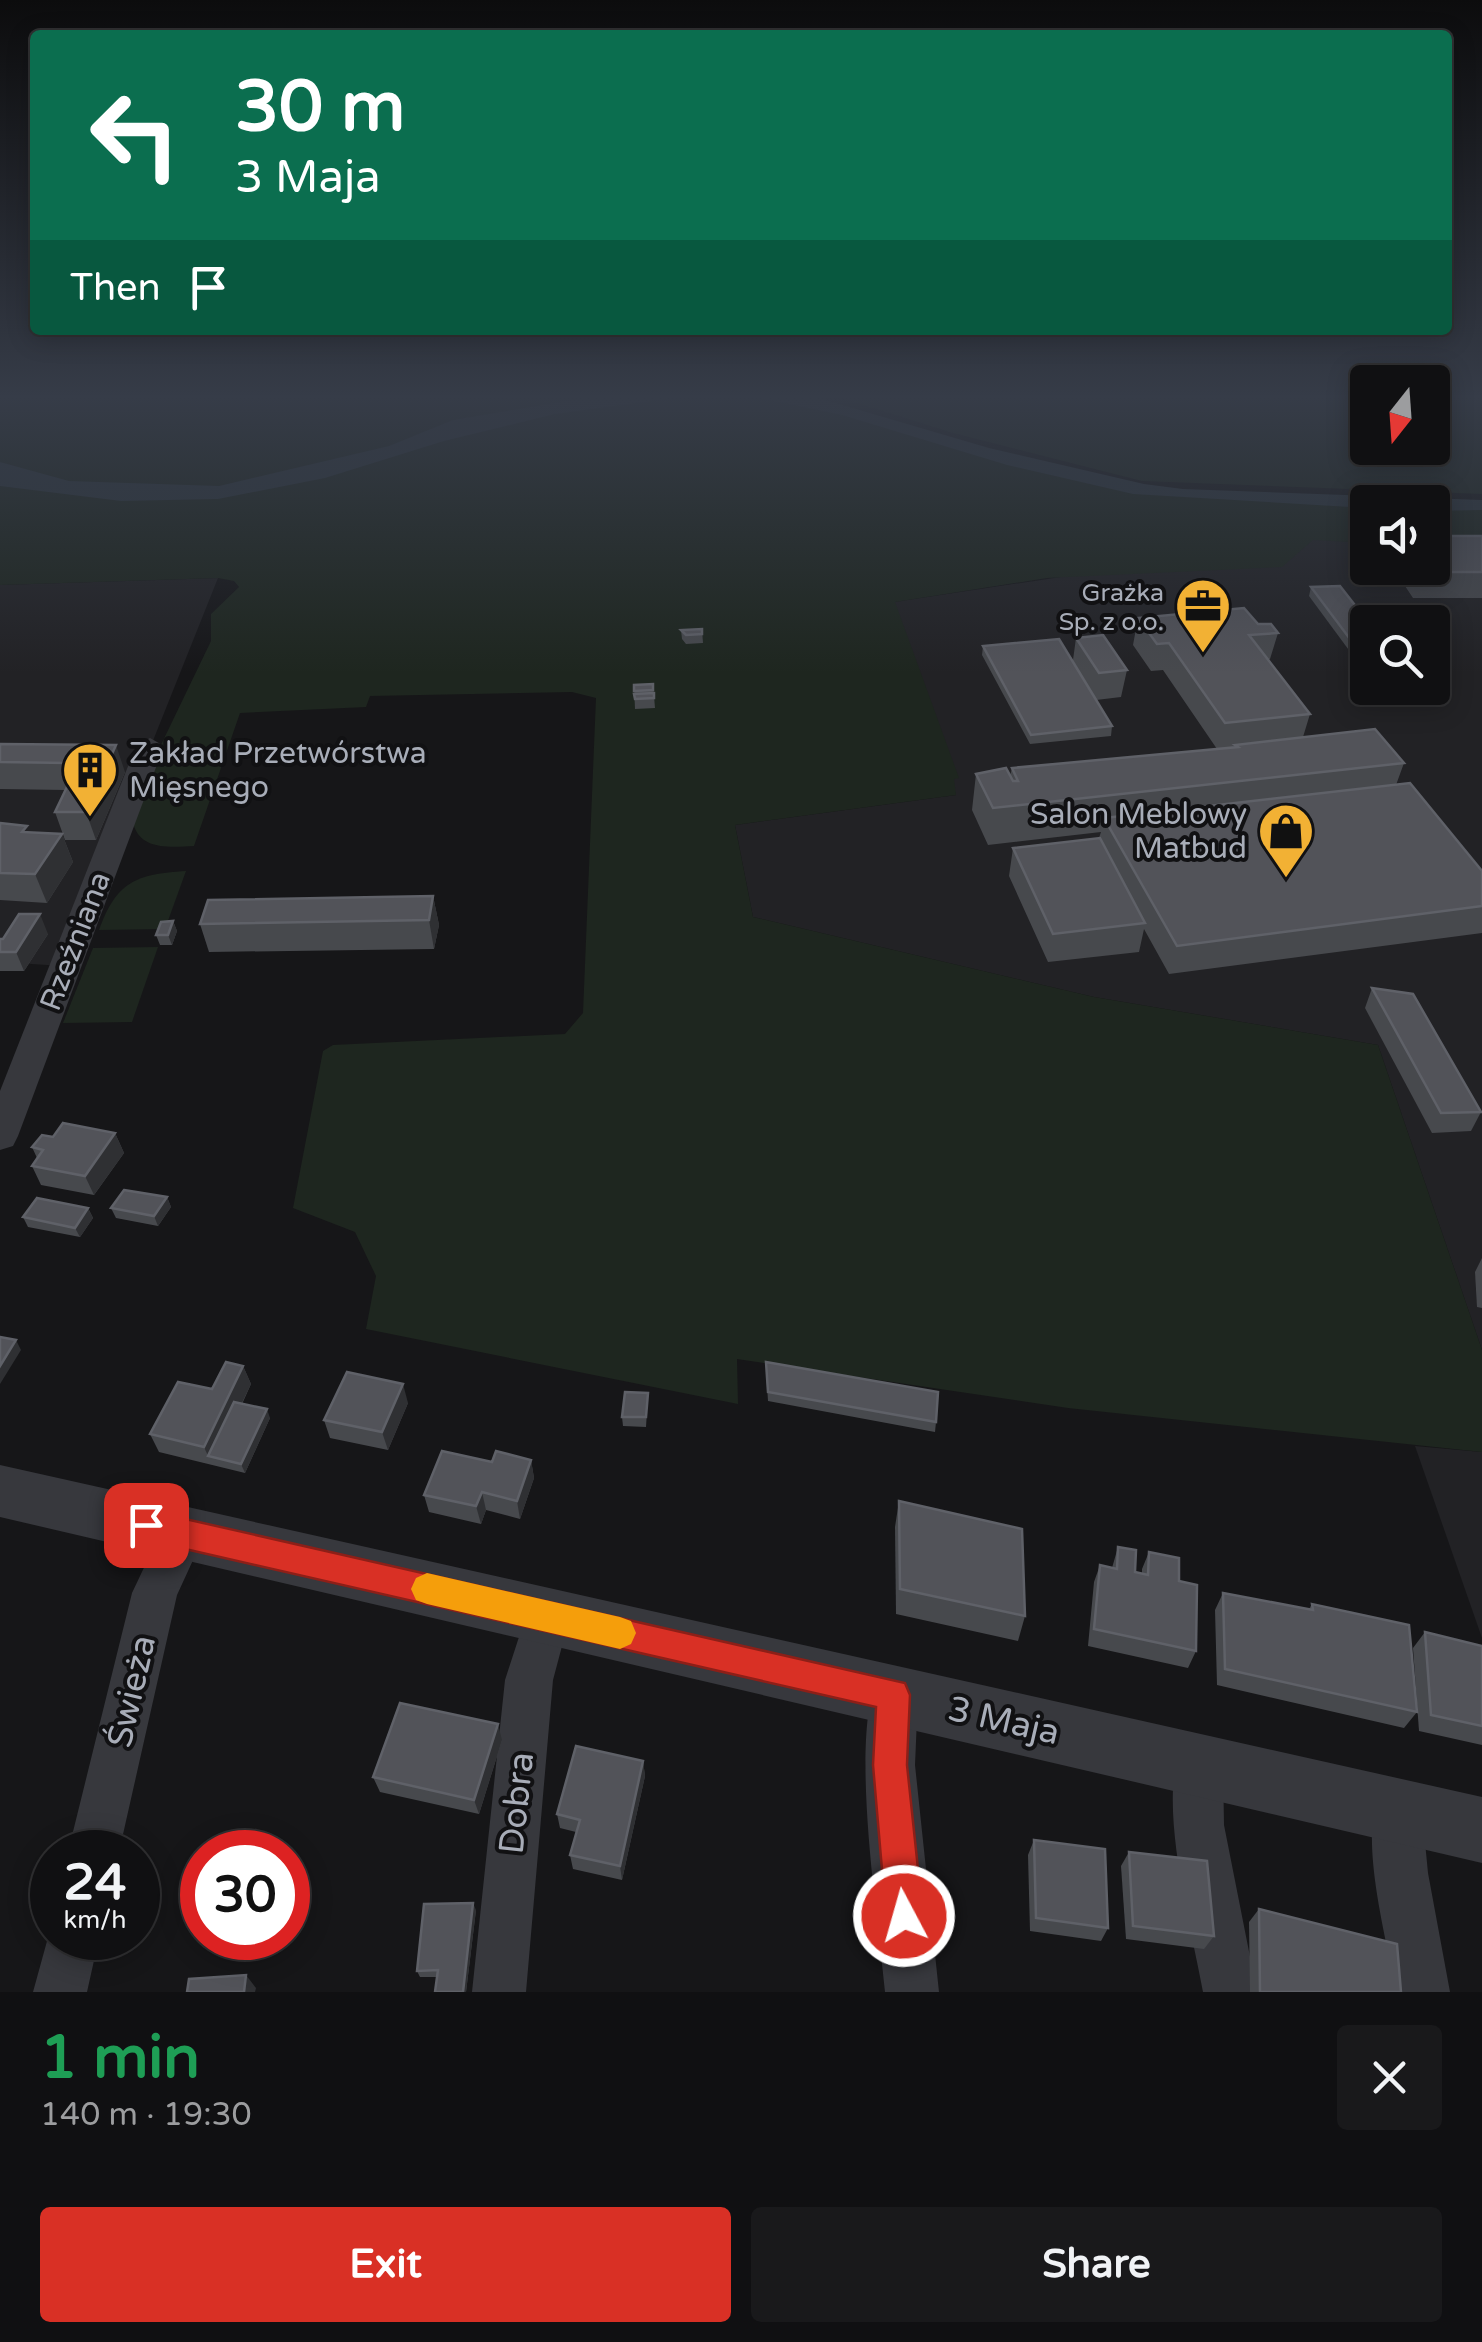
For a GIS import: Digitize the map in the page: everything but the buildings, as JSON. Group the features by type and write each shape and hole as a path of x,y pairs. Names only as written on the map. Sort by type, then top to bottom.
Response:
{"street":[{"name":"Rzeźniana","path":"0,1136 150,746"},
{"name":"3 Maja","path":"0,1491 1482,1830"},
{"name":"Świeża","path":"98,1830 154,1593 183,1534"},
{"name":"Dobra","path":"500,1992 529,1680 547,1616"},
{"path":"894,1695 890,1765 912,1992"},
{"path":"1198,1765 1199,1825 1230,1992"},
{"path":"1397,1810 1402,1873 1423,1992"},
{"path":"60,1992 68,1960"}],"shaded area":[{"path":"0,487 1130,487 1350,502 1350,542 1313,540 1282,567 1047,578 895,602 959,778 954,779 956,795 735,825 753,917 1094,997 1378,1045 1482,1350 1482,1452 1068,1408 737,1359 738,1404 366,1329 376,1276 355,1232 293,1208 323,1051 333,1045 565,1034 583,1013 596,698 572,692 370,696 366,707 240,713 194,846 149,843 133,823 159,749 211,641 211,614 239,587 234,581 218,578 0,585"},
{"path":"8,487 279,487 218,499 121,501"},
{"path":"1102,487 1350,495 1350,507 1133,494"},
{"path":"1450,487 1482,487 1482,494 1450,493"},
{"path":"1450,499 1482,500 1482,510 1450,511"},
{"path":"1450,505 1482,506 1482,544 1450,544"},
{"path":"1313,539 1350,542 1350,585 1450,585 1450,559 1482,544 1482,1350 1378,1045 1094,997 753,917 735,825 956,795 894,602"},
{"path":"218,578 63,966 0,962 0,585"},
{"path":"186,871 165,929 99,930 113,901 130,884 141,878"},
{"path":"158,947 132,1022 63,1023 93,948"},
{"path":"1415,1446 1482,1452 1482,1638"}],"slow traffic":[{"path":"427,1589 620,1633"}],"place":[{"name":"Grażka Sp. z o.o.","path":"1203,655"},
{"name":"Zakład Przetwórstwa Mięsnego","path":"90,819"},
{"name":"Salon Meblowy Matbud","path":"1286,880"}],"route":[{"path":"146,1525 894,1695 890,1765 904,1916"}]}
